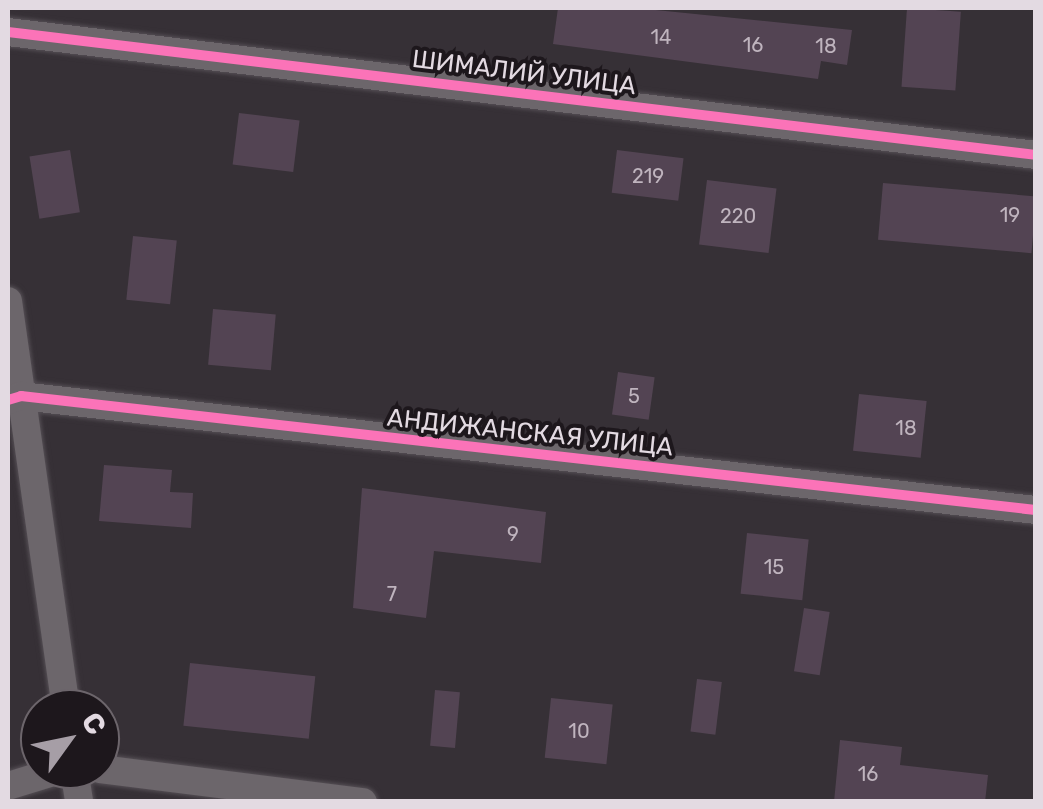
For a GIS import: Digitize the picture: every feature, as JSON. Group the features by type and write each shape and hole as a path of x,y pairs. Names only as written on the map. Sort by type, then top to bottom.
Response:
{"street":[{"name":"ШИМАЛИЙ УЛИЦА","path":"8,32 1036,154"},
{"path":"8,302 14,398 63,689"},
{"name":"АНДИЖАНСКАЯ УЛИЦА","path":"14,398 1036,510"},
{"path":"120,772 363,802"}],"building":[{"path":"558,8 636,8 852,30 847,65 821,61 818,79 553,44"},
{"path":"907,8 961,12 955,91 901,87"},
{"path":"239,113 300,120 293,172 233,165"},
{"path":"70,150 80,212 39,219 30,156"},
{"path":"617,150 684,158 678,201 612,193"},
{"path":"707,180 776,189 769,253 699,245"},
{"path":"883,183 1036,196 1031,253 878,240"},
{"path":"133,236 177,241 170,304 126,300"},
{"path":"213,309 276,314 271,370 208,365"},
{"path":"618,372 655,377 649,420 612,415"},
{"path":"859,394 927,401 921,458 853,451"},
{"path":"104,465 172,470 170,492 193,493 191,528 99,521"},
{"path":"362,488 546,512 541,563 434,551 426,618 353,608"},
{"path":"747,533 809,539 802,600 741,594"},
{"path":"804,608 830,612 820,675 794,671"},
{"path":"190,663 315,676 309,739 183,726"},
{"path":"697,679 722,682 715,735 691,732"},
{"path":"435,690 460,692 455,748 430,746"},
{"path":"551,698 613,704 606,764 545,758"},
{"path":"840,740 902,747 900,765 988,775 985,802 834,802"}],"cycle path":[{"path":"8,32 1036,155"},
{"path":"8,400 21,396 1036,510"}]}
